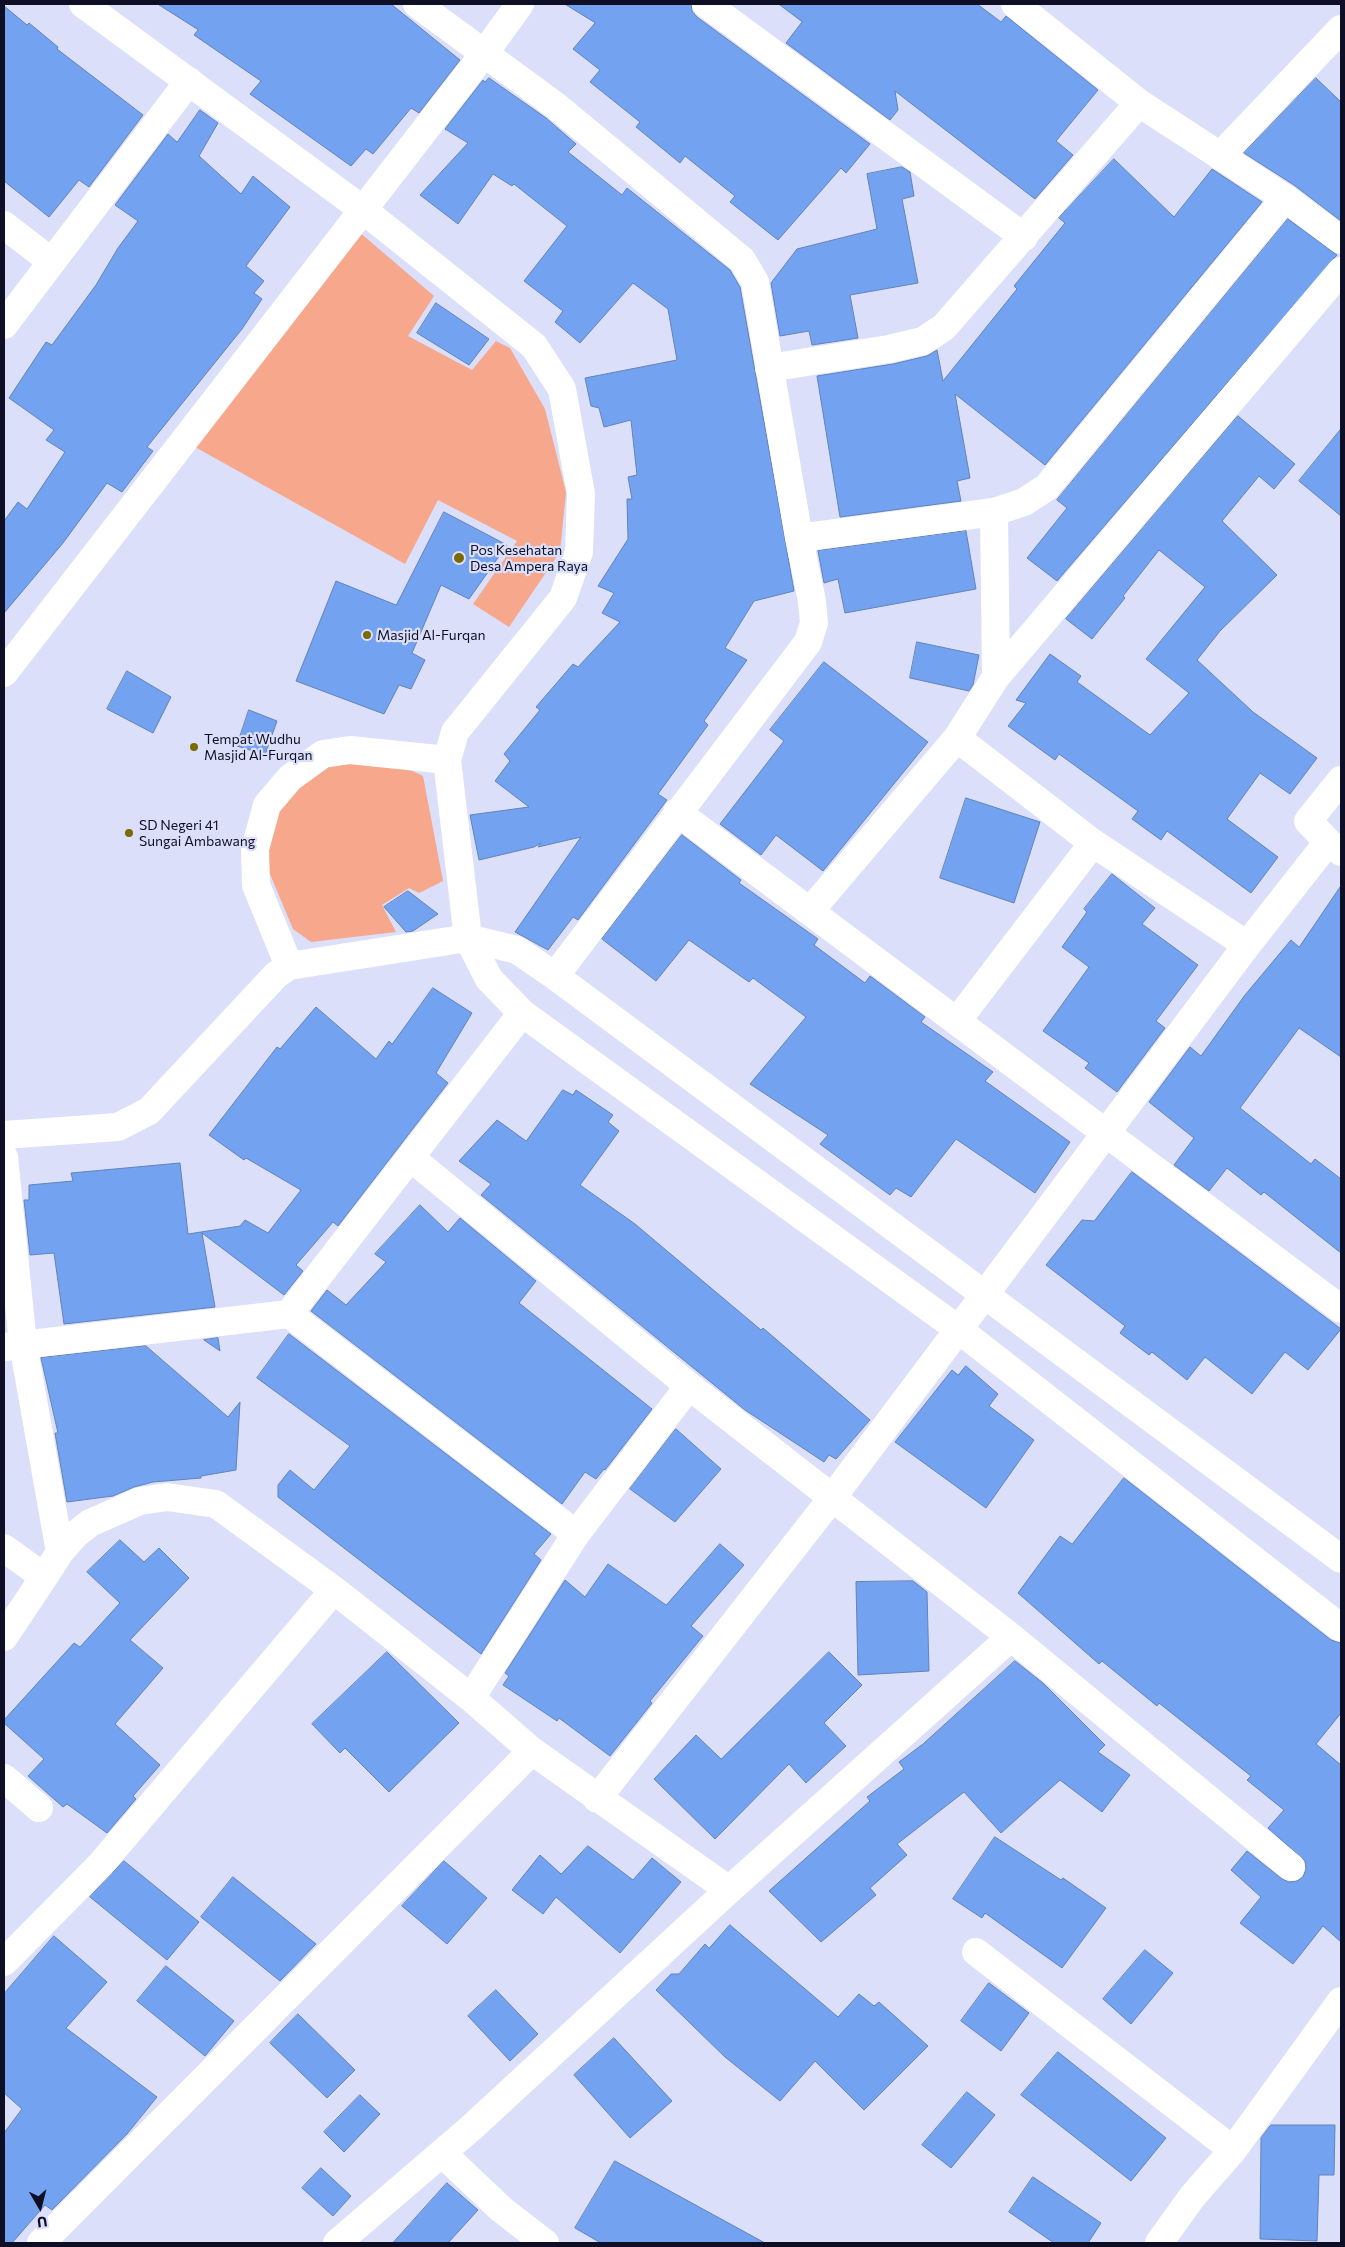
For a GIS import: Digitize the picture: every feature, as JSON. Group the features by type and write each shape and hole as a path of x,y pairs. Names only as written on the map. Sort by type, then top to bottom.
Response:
{"street":[{"path":"83,4 362,209 534,346 562,389 581,494 579,552 563,598 455,732 447,760 468,938 489,979 522,1013 958,1329 1341,1628"},
{"path":"416,4 483,55 556,106 742,260 755,282 814,623 808,642 677,812 555,976"},
{"path":"4,673 483,55 520,4"},
{"path":"706,4 1024,237"},
{"path":"1015,4 1139,103 1285,198 1341,240"},
{"path":"1220,156 1341,29"},
{"path":"4,325 188,81"},
{"path":"770,368 889,349 923,341 944,326 1024,237 1139,103"},
{"path":"799,538 994,512 1024,502 1047,487 1285,198"},
{"path":"4,226 52,262"},
{"path":"810,911 957,738 996,677 1341,271"},
{"path":"994,512 996,677"},
{"path":"957,738 1093,842 1247,945"},
{"path":"289,966 256,885 255,849 267,805 290,778 323,754 350,750 447,760"},
{"path":"597,1799 832,1498 1247,945 1335,847 1308,821 1341,780"},
{"path":"677,812 1341,1309"},
{"path":"957,1021 1093,842"},
{"path":"4,1135 118,1127 149,1111 276,975 289,966 468,938 517,950 555,976 1341,1559"},
{"path":"289,1314 522,1013"},
{"path":"4,1157 13,1346 60,1552"},
{"path":"411,1158 688,1386 1011,1637 1291,1868"},
{"path":"13,1346 289,1314 576,1534"},
{"path":"471,1698 576,1534 688,1386"},
{"path":"4,1637 60,1552 76,1534 90,1523 140,1501 167,1497 216,1504 334,1590 471,1698 532,1751 597,1799 728,1890"},
{"path":"4,1548 44,1577"},
{"path":"4,1962 101,1864 334,1590"},
{"path":"338,2243 442,2153 728,1890 1011,1637"},
{"path":"41,2243 532,1751"},
{"path":"4,1778 39,1808"},
{"path":"976,1952 1233,2150"},
{"path":"1159,2243 1192,2197 1233,2150 1341,2001"},
{"path":"442,2153 501,2209 546,2243"}],"shaded area":[{"path":"358,231 434,296 408,336 472,370 496,341 510,348 545,409 566,492 560,552 509,627 473,604 517,541 438,500 405,564 195,447"},
{"path":"331,760 393,762 423,776 443,881 419,893 409,888 382,905 396,932 311,942 293,929 262,855 284,795"}],"building":[{"path":"158,4 391,4 460,60 419,113 411,108 373,154 366,149 351,166 250,94 261,81 194,35 198,30"},
{"path":"565,4 691,4 692,11 697,17 870,144 846,173 841,168 778,240 730,202 735,196 685,156 680,163 636,127 640,122 590,82 600,70 573,49 595,23"},
{"path":"779,4 977,4 1001,22 1006,16 1098,90 1056,141 1073,155 1035,199 895,91 898,110 890,120 786,43 802,22"},
{"path":"4,6 27,25 29,23 58,47 57,49 143,115 89,187 79,180 49,217 4,181"},
{"path":"489,78 546,118 576,144 568,152 622,195 627,188 730,270 740,287 794,591 754,601 725,648 747,660 704,721 708,725 658,794 667,800 578,920 573,917 548,950 515,932 581,837 538,847 541,843 534,847 479,860 470,815 529,807 495,781 510,761 504,754 540,710 536,707 573,664 578,667 620,622 602,613 614,593 598,586 628,539 627,499 632,499 628,477 637,475 631,420 604,427 599,408 591,406 585,378 677,360 668,309 633,283 580,343 555,322 563,311 524,281 567,226 514,184 512,186 493,174 458,224 420,195 468,143 445,129 483,80 485,82"},
{"path":"1316,78 1341,102 1341,221 1294,185 1244,153"},
{"path":"200,110 218,123 199,156 241,194 253,176 290,207 246,266 264,281 254,293 262,299 242,329 147,447 153,451 122,492 107,483 63,543 4,613 4,521 18,502 27,509 65,452 46,440 54,430 9,398 46,342 52,345 96,285 118,248 138,221 115,205 168,134 177,142"},
{"path":"1114,159 1174,217 1212,169 1262,202 1045,465 955,394 970,478 957,481 961,501 840,517 817,376 893,364 927,356 937,350 943,381 1017,289 1014,286 1065,223 1059,218"},
{"path":"902,167 910,172 914,196 902,199 918,283 850,295 858,338 812,345 809,331 780,336 771,283 797,249 877,229 867,174"},
{"path":"1288,219 1337,255 1057,581 1027,558 1067,508 1057,500"},
{"path":"436,303 489,339 469,365 417,333"},
{"path":"1238,416 1295,464 1274,489 1259,476 1222,521 1277,575 1220,631 1197,660 1253,712 1317,758 1290,794 1260,773 1227,819 1278,857 1251,893 1167,831 1161,840 1132,819 1138,811 1059,754 1055,760 1008,726 1026,703 1016,700 1050,654 1081,676 1077,682 1150,735 1189,693 1146,659 1205,587 1159,550 1123,596 1125,598 1092,639 1066,619"},
{"path":"1341,429 1341,516 1299,481"},
{"name":"Masjid Al-Furqan","path":"444,512 507,545 469,599 441,585 412,653 425,660 411,689 399,685 384,714 296,681 336,581 396,605"},
{"path":"966,531 976,589 845,613 838,579 824,583 818,551"},
{"path":"917,642 979,655 973,685 969,691 910,678"},
{"path":"824,662 928,742 823,871 776,835 761,855 720,824 784,741 770,730"},
{"path":"127,671 171,697 153,733 107,709"},
{"path":"249,710 277,721 265,755 237,746"},
{"path":"966,798 1040,822 1014,903 940,878"},
{"path":"682,835 741,880 739,883 818,939 814,945 865,983 870,976 925,1017 921,1022 993,1072 985,1081 1070,1142 1035,1193 956,1139 911,1197 896,1188 890,1195 820,1144 828,1135 750,1084 806,1017 753,978 749,982 689,940 656,981 602,939"},
{"path":"1112,874 1155,908 1142,924 1198,965 1156,1021 1165,1028 1117,1092 1085,1068 1089,1063 1043,1031 1089,967 1062,947 1087,912 1084,909"},
{"path":"1341,886 1341,1057 1299,1028 1240,1108 1311,1164 1315,1159 1341,1179 1341,1253 1264,1192 1261,1195 1227,1168 1209,1191 1174,1165 1194,1138 1149,1102 1190,1047 1201,1056 1245,995 1291,940 1299,947"},
{"path":"408,891 438,914 413,931 406,932 384,907"},
{"path":"433,988 472,1013 436,1073 448,1083 338,1226 333,1222 296,1265 303,1271 284,1295 202,1233 215,1307 64,1324 54,1253 30,1255 24,1200 29,1200 29,1185 73,1181 71,1173 180,1163 188,1234 240,1226 245,1220 268,1233 301,1190 246,1158 244,1160 209,1135 277,1047 280,1049 316,1007 376,1059 389,1041 392,1044"},
{"path":"563,1090 573,1095 576,1090 613,1115 608,1122 619,1131 580,1185 635,1224 761,1330 763,1328 870,1420 836,1459 829,1455 824,1462 745,1410 481,1195 491,1184 459,1161 497,1120 526,1141"},
{"path":"1132,1172 1341,1329 1308,1370 1285,1352 1252,1394 1205,1357 1187,1380 1152,1352 1149,1355 1120,1333 1125,1326 1046,1265 1082,1220 1094,1221"},
{"path":"420,1205 448,1232 460,1218 536,1281 519,1303 652,1409 605,1470 596,1479 585,1472 562,1504 311,1311 327,1290 346,1305 386,1262 375,1254"},
{"path":"289,1334 551,1534 534,1554 541,1560 481,1654 278,1497 278,1485 290,1470 314,1490 350,1446 257,1378"},
{"path":"218,1338 220,1351 204,1340"},
{"path":"146,1346 228,1417 240,1402 236,1470 201,1476 201,1478 153,1482 134,1487 113,1496 67,1502 55,1433 58,1433 41,1358"},
{"path":"966,1366 998,1394 989,1406 1034,1440 986,1508 895,1442 952,1370 958,1375"},
{"path":"676,1429 721,1469 675,1522 630,1489"},
{"path":"1124,1478 1331,1640 1341,1643 1341,1713 1316,1744 1341,1765 1341,1942 1323,1926 1293,1964 1240,1923 1261,1897 1231,1870 1247,1851 1282,1879 1289,1882 1297,1881 1303,1877 1306,1869 1305,1861 1268,1828 1284,1810 1247,1780 1251,1776 1159,1703 1157,1706 1102,1661 1099,1664 1018,1593 1060,1536 1072,1544"},
{"path":"120,1540 144,1562 159,1548 189,1578 130,1640 163,1668 115,1724 160,1765 133,1796 136,1799 107,1833 67,1804 63,1807 28,1776 44,1759 4,1723 4,1720 74,1643 80,1647 120,1603 87,1572"},
{"path":"720,1544 744,1565 691,1626 703,1636 650,1701 652,1703 610,1756 559,1718 557,1721 503,1685 509,1676 505,1673 565,1580 585,1597 608,1564 666,1605"},
{"path":"913,1581 927,1592 929,1671 858,1675 856,1582"},
{"path":"387,1652 459,1723 389,1792 345,1748 340,1753 312,1724"},
{"path":"829,1652 862,1685 824,1723 846,1746 806,1783 789,1764 715,1839 654,1779 696,1735 721,1759"},
{"path":"1015,1661 1043,1683 1105,1745 1098,1752 1130,1775 1102,1812 1060,1780 1001,1833 964,1792 897,1844 907,1855 870,1888 876,1895 821,1942 769,1891 870,1801 867,1797 904,1769 899,1762 923,1744"},
{"path":"995,1837 1061,1880 1063,1878 1106,1908 1062,1968 985,1913 982,1918 953,1899"},
{"path":"588,1846 633,1880 652,1858 681,1882 620,1953 556,1897 543,1914 512,1890 540,1855 561,1874"},
{"path":"124,1861 199,1922 167,1960 90,1897"},
{"path":"444,1861 487,1898 447,1944 402,1906"},
{"path":"233,1877 316,1944 280,1981 201,1917"},
{"path":"730,1925 838,2017 859,1994 874,2006 879,2002 928,2046 864,2110 815,2061 780,2101 725,2057 656,1990 671,1974 679,1974 705,1944 709,1948"},
{"path":"54,1936 107,1982 66,2028 157,2097 127,2134 52,2210 45,2205 12,2243 4,2243 4,2133 22,2109 4,2093 4,1994"},
{"path":"1145,1950 1173,1973 1131,2024 1103,1999"},
{"path":"166,1966 234,2021 205,2056 137,2001"},
{"path":"989,1983 1029,2013 1001,2051 961,2021"},
{"path":"496,1990 538,2034 510,2061 468,2016"},
{"path":"298,2014 355,2070 327,2098 270,2043"},
{"path":"614,2038 672,2101 630,2138 574,2075"},
{"path":"1058,2052 1166,2138 1131,2181 1021,2095"},
{"path":"967,2092 995,2115 951,2168 922,2145"},
{"path":"360,2095 380,2114 344,2152 324,2132"},
{"path":"1271,2125 1335,2125 1334,2175 1319,2175 1317,2241 1260,2239 1261,2138"},
{"path":"615,2161 765,2243 601,2243 575,2228"},
{"path":"321,2168 351,2196 333,2216 302,2188"},
{"path":"1033,2177 1101,2223 1088,2243 1054,2243 1009,2212"},
{"path":"447,2183 478,2210 448,2243 393,2243"}],"place":[{"name":"Pos Kesehatan Desa Ampera Raya","path":"459,558"},
{"name":"Masjid Al-Furqan","path":"367,635"},
{"name":"Tempat Wudhu Masjid Al-Furqan","path":"194,747"},
{"name":"SD Negeri 41 Sungai Ambawang","path":"129,833"}]}
